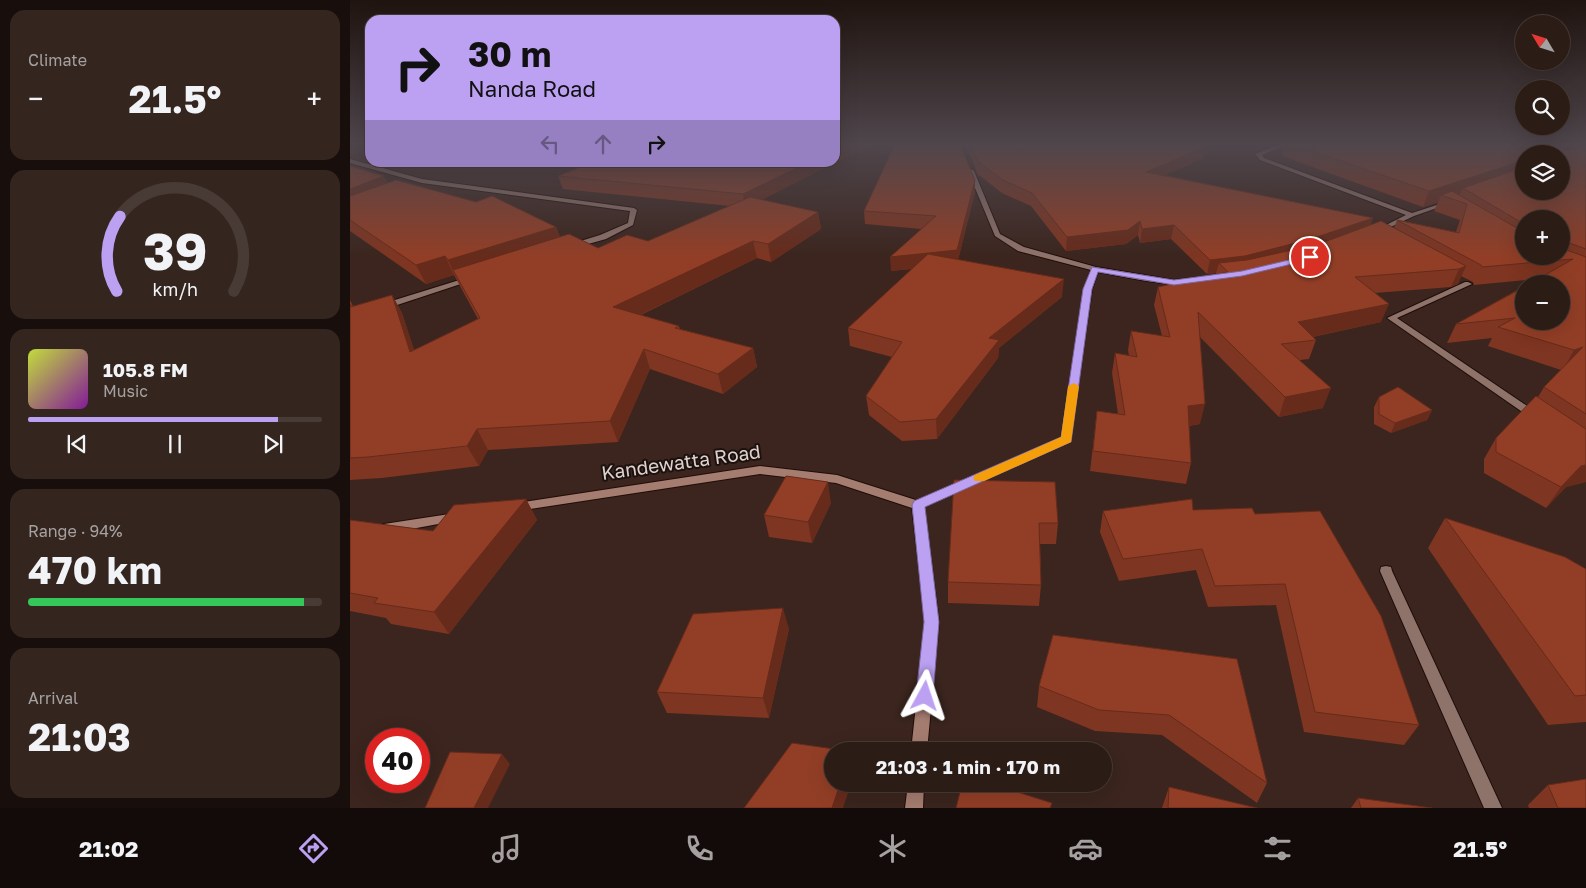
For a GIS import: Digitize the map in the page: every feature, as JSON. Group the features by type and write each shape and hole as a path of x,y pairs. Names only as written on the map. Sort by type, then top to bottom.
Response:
{"street":[{"path":"412,189 430,182 634,210 631,224 566,249"},
{"path":"975,182 997,235 1022,249 1095,269 1174,282 1213,277"},
{"path":"1323,182 1412,215"},
{"path":"1367,236 1412,215 1448,203 1456,204"},
{"path":"1375,232 1384,237"},
{"path":"920,742 932,622 918,505 1066,440 1088,289 1095,269"},
{"path":"378,308 482,276"},
{"path":"1460,279 1468,284 1391,318 1545,423"},
{"name":"Kandewatta Road","path":"506,509 760,470 837,478 918,505"},
{"path":"375,531 467,515"},
{"path":"1386,571 1493,808"},
{"path":"914,808 915,792"}],"building":[{"path":"350,182 369,182 350,189"},
{"path":"391,182 402,182 476,202 492,196 556,227 448,260 445,256 416,265 350,220 350,196"},
{"path":"617,182 768,182 743,194"},
{"path":"878,182 975,182 957,250 890,257 936,216 864,211"},
{"path":"1007,182 1194,182 1373,218 1311,239 1245,256 1210,260 1174,225 1142,229 1140,221 1128,230 1067,237 1032,193"},
{"path":"1402,182 1457,182 1429,191"},
{"path":"1481,182 1515,182 1515,200 1570,200 1570,182 1586,182 1586,249 1570,243 1570,210 1515,210 1515,219 1463,188"},
{"path":"1452,191 1515,227 1515,264 1482,267 1397,220 1459,233 1467,204 1441,195"},
{"path":"750,197 818,212 768,244 753,241 613,307 679,326 675,328 753,348 718,374 644,349 610,421 477,429 467,446 350,458 350,304 351,307 392,295 410,352 480,318 453,270 569,234 598,248 627,235 648,241"},
{"path":"1381,221 1466,266 1459,269 1355,277 1389,304 1298,322 1316,340 1281,344 1331,388 1285,397 1198,312 1205,404 1188,406 1191,463 1093,451 1097,411 1125,415 1115,353 1137,357 1131,331 1170,337 1158,287 1228,272 1219,263 1247,260 1319,244"},
{"path":"1570,251 1586,257 1586,414 1544,387 1583,347 1574,350 1498,327 1515,318 1515,330 1570,330 1570,275 1545,275 1562,265 1570,265 1570,261 1573,259 1570,259"},
{"path":"928,254 1064,279 989,338 999,340 936,419 900,422 866,396 902,342 848,328"},
{"path":"1515,292 1515,318 1456,324"},
{"path":"1398,387 1432,410 1395,423 1379,414 1379,397"},
{"path":"1536,396 1586,429 1586,465 1581,466 1561,487 1496,452 1496,438"},
{"path":"786,476 828,482 808,522 764,515"},
{"path":"954,480 1055,482 1058,523 1039,523 1041,585 948,582"},
{"path":"526,499 434,612 374,603 378,598 350,593 350,520 433,531 454,505"},
{"path":"1192,499 1193,510 1252,508 1255,514 1320,511 1381,616 1419,725 1315,712 1285,584 1215,586 1202,549 1123,559 1103,511"},
{"path":"1445,518 1565,557 1586,569 1586,695 1575,696"},
{"path":"783,608 763,698 657,692 693,614"},
{"path":"1053,635 1237,659 1267,783 1169,715 1099,710 1039,686"},
{"path":"792,743 824,748 824,792 837,792 832,808 744,808"},
{"path":"450,752 502,754 474,808 425,808"},
{"path":"1586,779 1586,808 1558,808 1548,785"},
{"path":"1169,787 1257,808 1168,808"},
{"path":"960,792 1017,792 1052,803 1050,808 956,808"},
{"path":"1358,798 1432,808 1361,808"}],"slow traffic":[{"path":"979,478 1066,440 1074,386"}],"route":[{"path":"925,696 932,622 918,505 1066,440 1088,289 1095,269 1174,282 1242,274 1310,257"}]}
